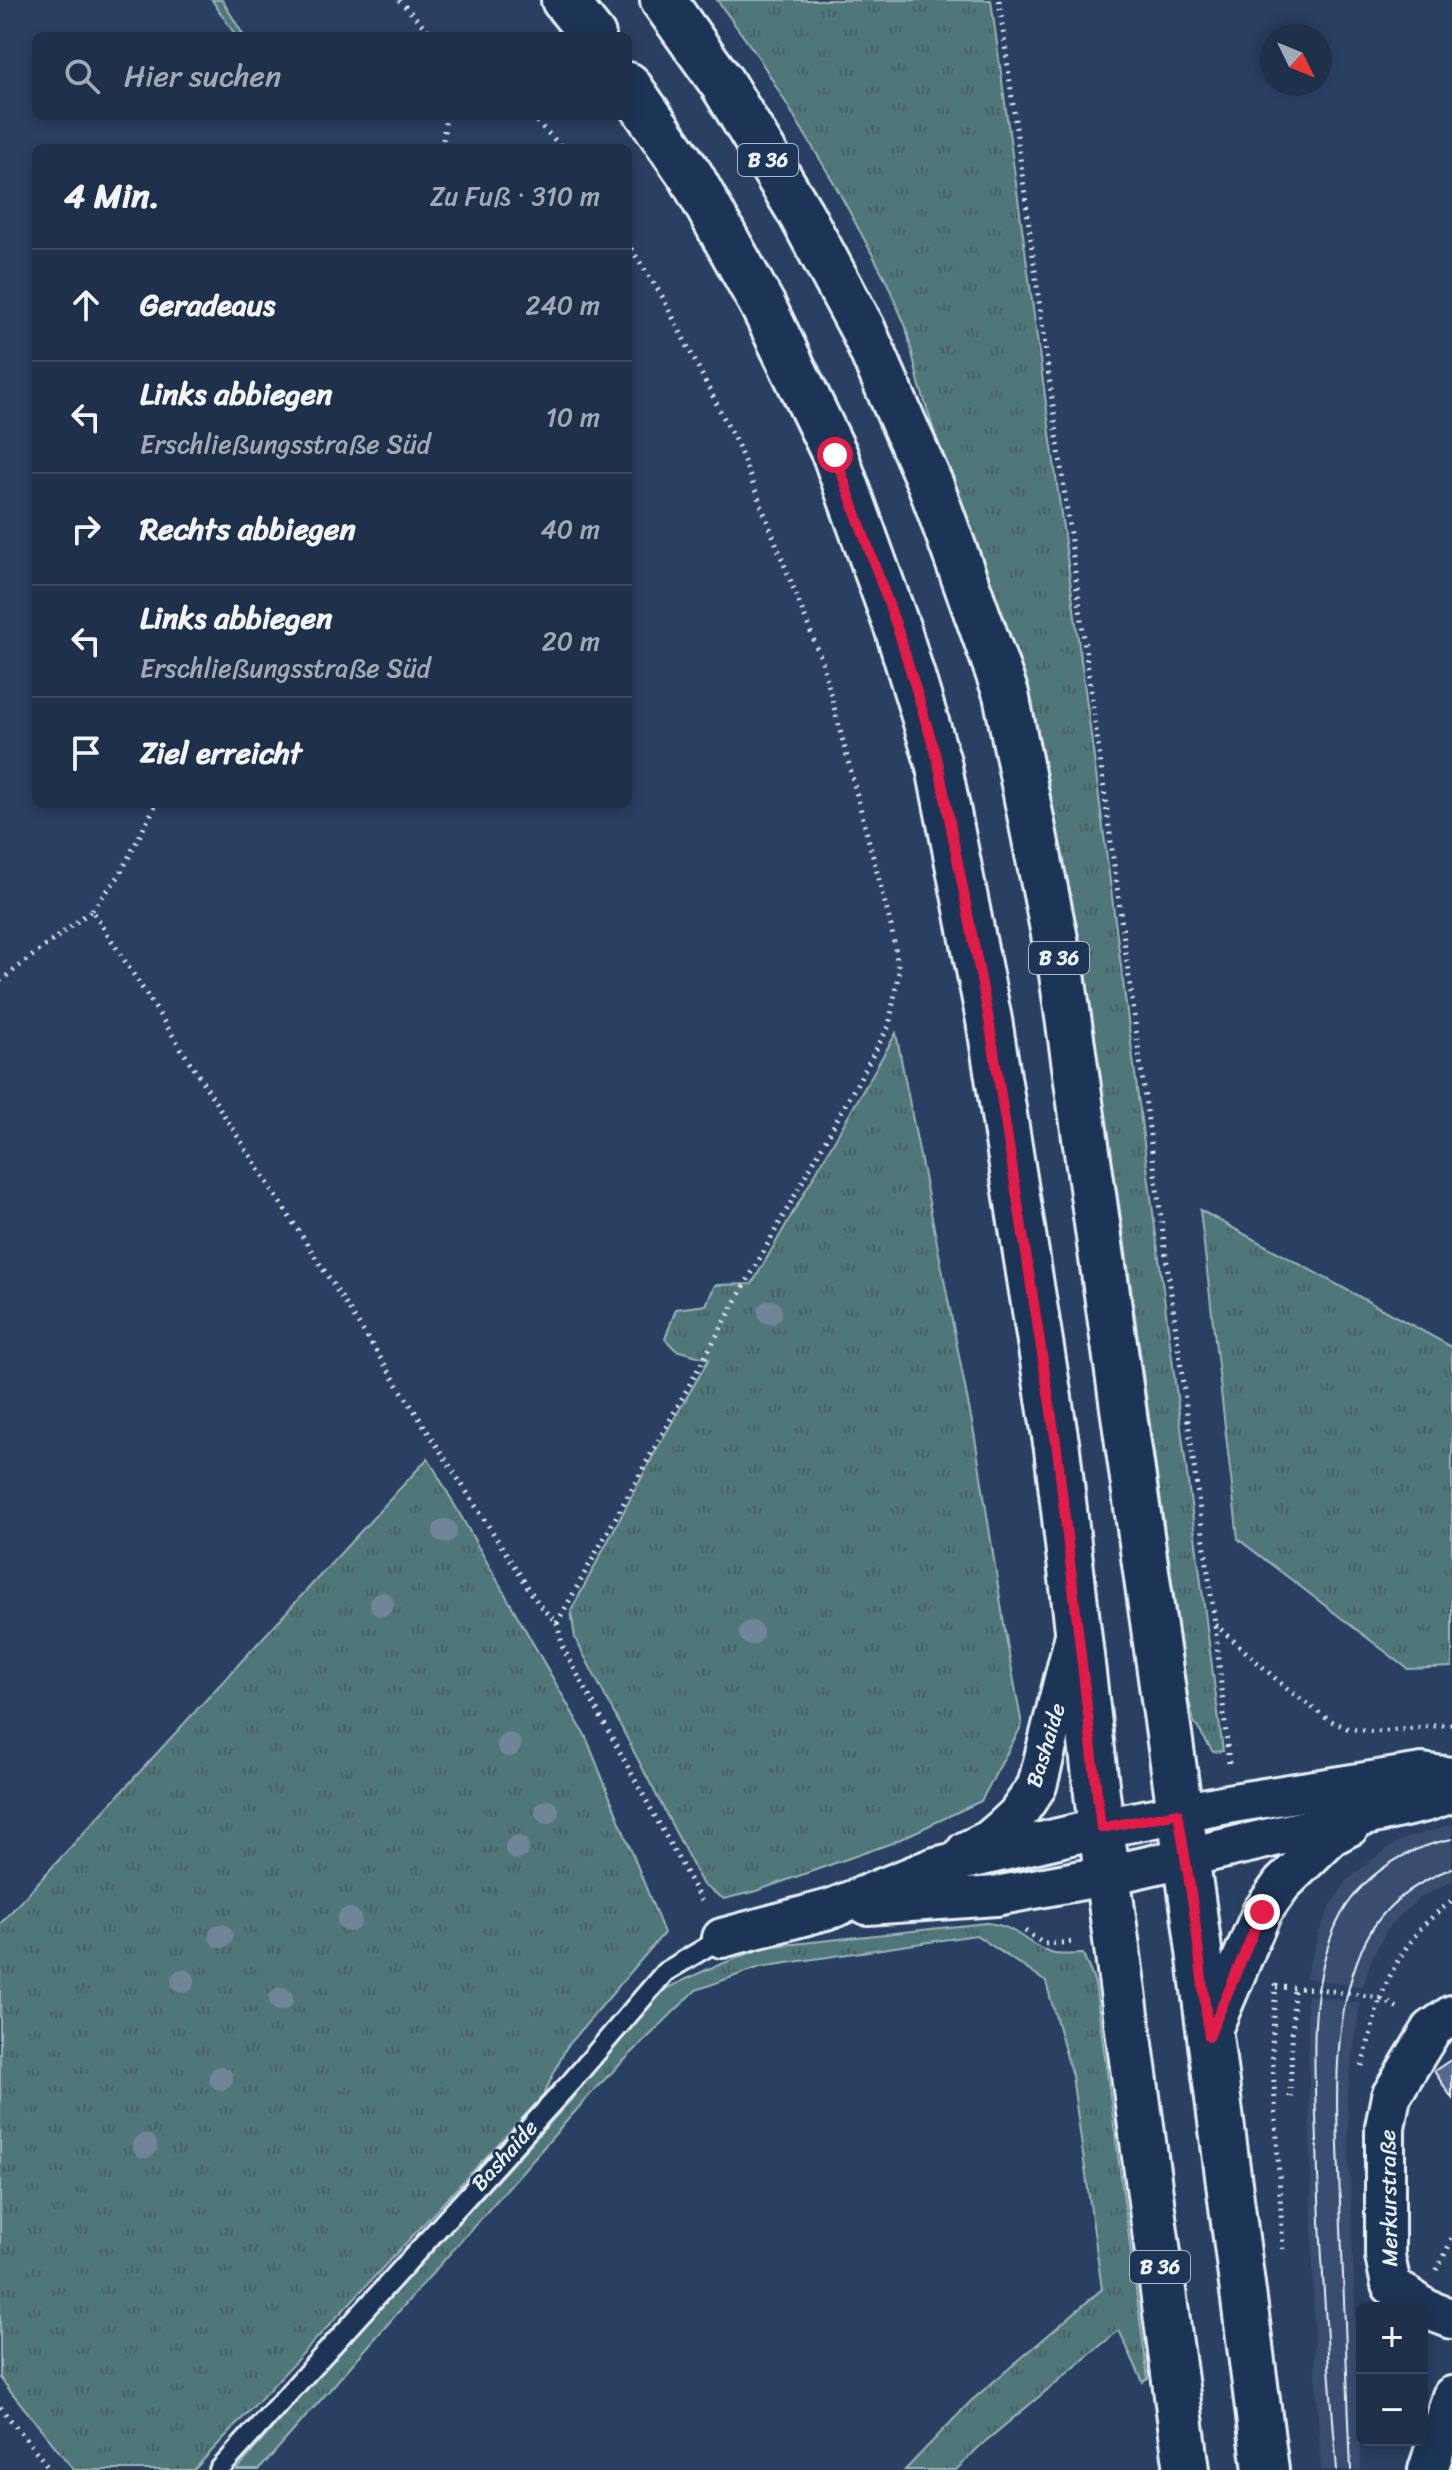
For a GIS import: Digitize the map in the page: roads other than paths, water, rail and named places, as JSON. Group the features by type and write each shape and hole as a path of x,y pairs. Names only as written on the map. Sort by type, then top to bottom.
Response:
{"main road":[{"path":"564,0 590,32"},
{"name":"B 36","path":"663,0 722,83 801,214 862,328 931,486 1006,694 1062,974 1186,1859 1266,2470"},
{"name":"B 36","path":"632,91 691,176 763,306 835,455 898,630 938,762 989,1020 1057,1449 1101,1828 1187,2470"}],"street":[{"name":"Bashaide","path":"722,1938 833,1908 935,1867 989,1840 1017,1815 1037,1786 1077,1624"},
{"name":"Bashaide","path":"935,1867 1178,1813 1422,1773 1452,1777"},
{"path":"1209,2037 1262,1912 1282,1884 1331,1836 1370,1815 1452,1793"},
{"name":"Bashaide","path":"833,1908 996,1896 1186,1859 1370,1815"},
{"name":"Merkurstraße","path":"1452,2015 1432,2029 1391,2096 1385,2127 1385,2256 1391,2285 1426,2309 1452,2319"},
{"path":"1428,2470 1452,2396"}],"lane":[{"name":"Bashaide","path":"219,2470 562,2092 665,1972 722,1938"}],"tram line":[{"path":"1337,2470 1318,2184 1314,2036 1319,1983 1333,1932 1353,1897 1380,1870 1397,1859 1452,1839"},
{"path":"1351,2470 1337,2103 1345,2003 1354,1971 1373,1927 1402,1896 1452,1868"}]}
